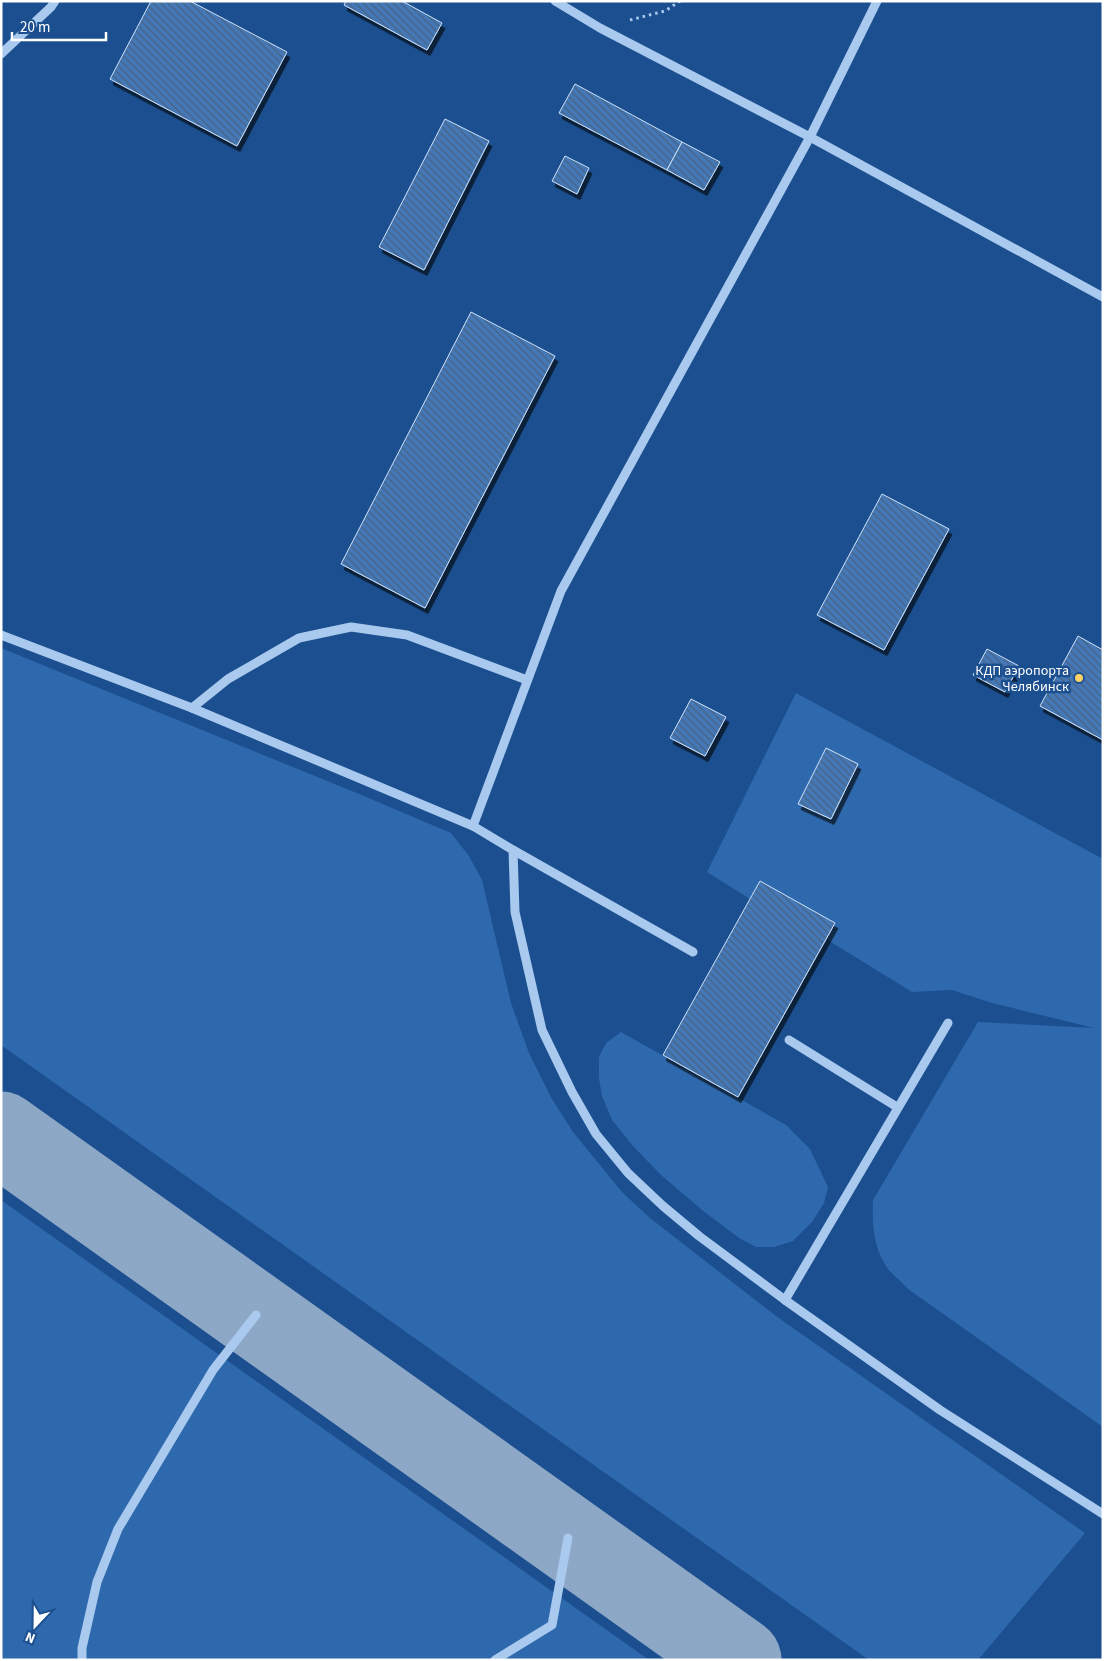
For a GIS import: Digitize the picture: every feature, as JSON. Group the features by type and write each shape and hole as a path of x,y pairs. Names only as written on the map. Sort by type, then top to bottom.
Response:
{"lane":[{"path":"1,54 55,1"},
{"path":"555,1 600,28 810,137 1103,297"},
{"path":"473,826 526,680 561,591 810,137 877,1"},
{"path":"192,708 228,679 299,638 351,627 407,635 526,680"},
{"path":"1,635 192,708 473,826 693,952"},
{"path":"513,850 515,912 542,1030 572,1092 596,1134 628,1173 699,1236 785,1300 940,1410 1103,1514"},
{"path":"785,1300 948,1023"},
{"path":"788,1040 897,1108"},
{"path":"82,1660 82,1648 97,1582 118,1529 213,1370 256,1315"},
{"path":"495,1660 552,1625 568,1538"}],"path":[{"path":"600,28 665,11 680,1"}],"shaded area":[{"path":"1,648 451,833 469,856 482,880 511,1003 529,1053 552,1099 573,1132 622,1192 650,1218 776,1316 1085,1533 978,1660 869,1660 1,1045"},
{"path":"796,693 1103,859 1103,1427 908,1289 888,1269 879,1253 874,1236 873,1218 873,1200 978,1022 1094,1028 992,1003 952,990 912,992 826,939 834,923 760,882 750,899 707,872"},
{"path":"621,1032 786,1125 810,1149 828,1187 824,1203 812,1222 793,1241 774,1247 756,1247 739,1238 661,1175 633,1146 612,1120 602,1096 599,1078 599,1057 606,1043"},
{"path":"1,1200 649,1660 1,1660"}],"building":[{"path":"151,1 190,1 287,52 237,146 110,79"},
{"path":"346,1 402,1 442,23 427,50 344,5"},
{"path":"575,84 682,142 667,170 559,113"},
{"path":"445,119 489,141 424,270 379,247"},
{"path":"682,142 720,162 704,190 667,170"},
{"path":"565,156 589,168 577,194 552,181"},
{"path":"471,312 555,356 425,608 341,564"},
{"path":"882,494 949,529 884,650 817,615"},
{"name":"КДП аэропорта Челябинск","path":"1078,636 1103,650 1103,740 1040,706"},
{"path":"987,649 1019,666 1005,692 973,675"},
{"path":"691,699 726,717 705,756 670,738"},
{"path":"826,748 858,764 831,819 798,804"},
{"path":"760,881 835,923 738,1097 663,1055"}],"taxiway":[{"path":"1,1134 739,1660"}],"place":[{"name":"КДП аэропорта Челябинск","path":"1079,678"}]}
